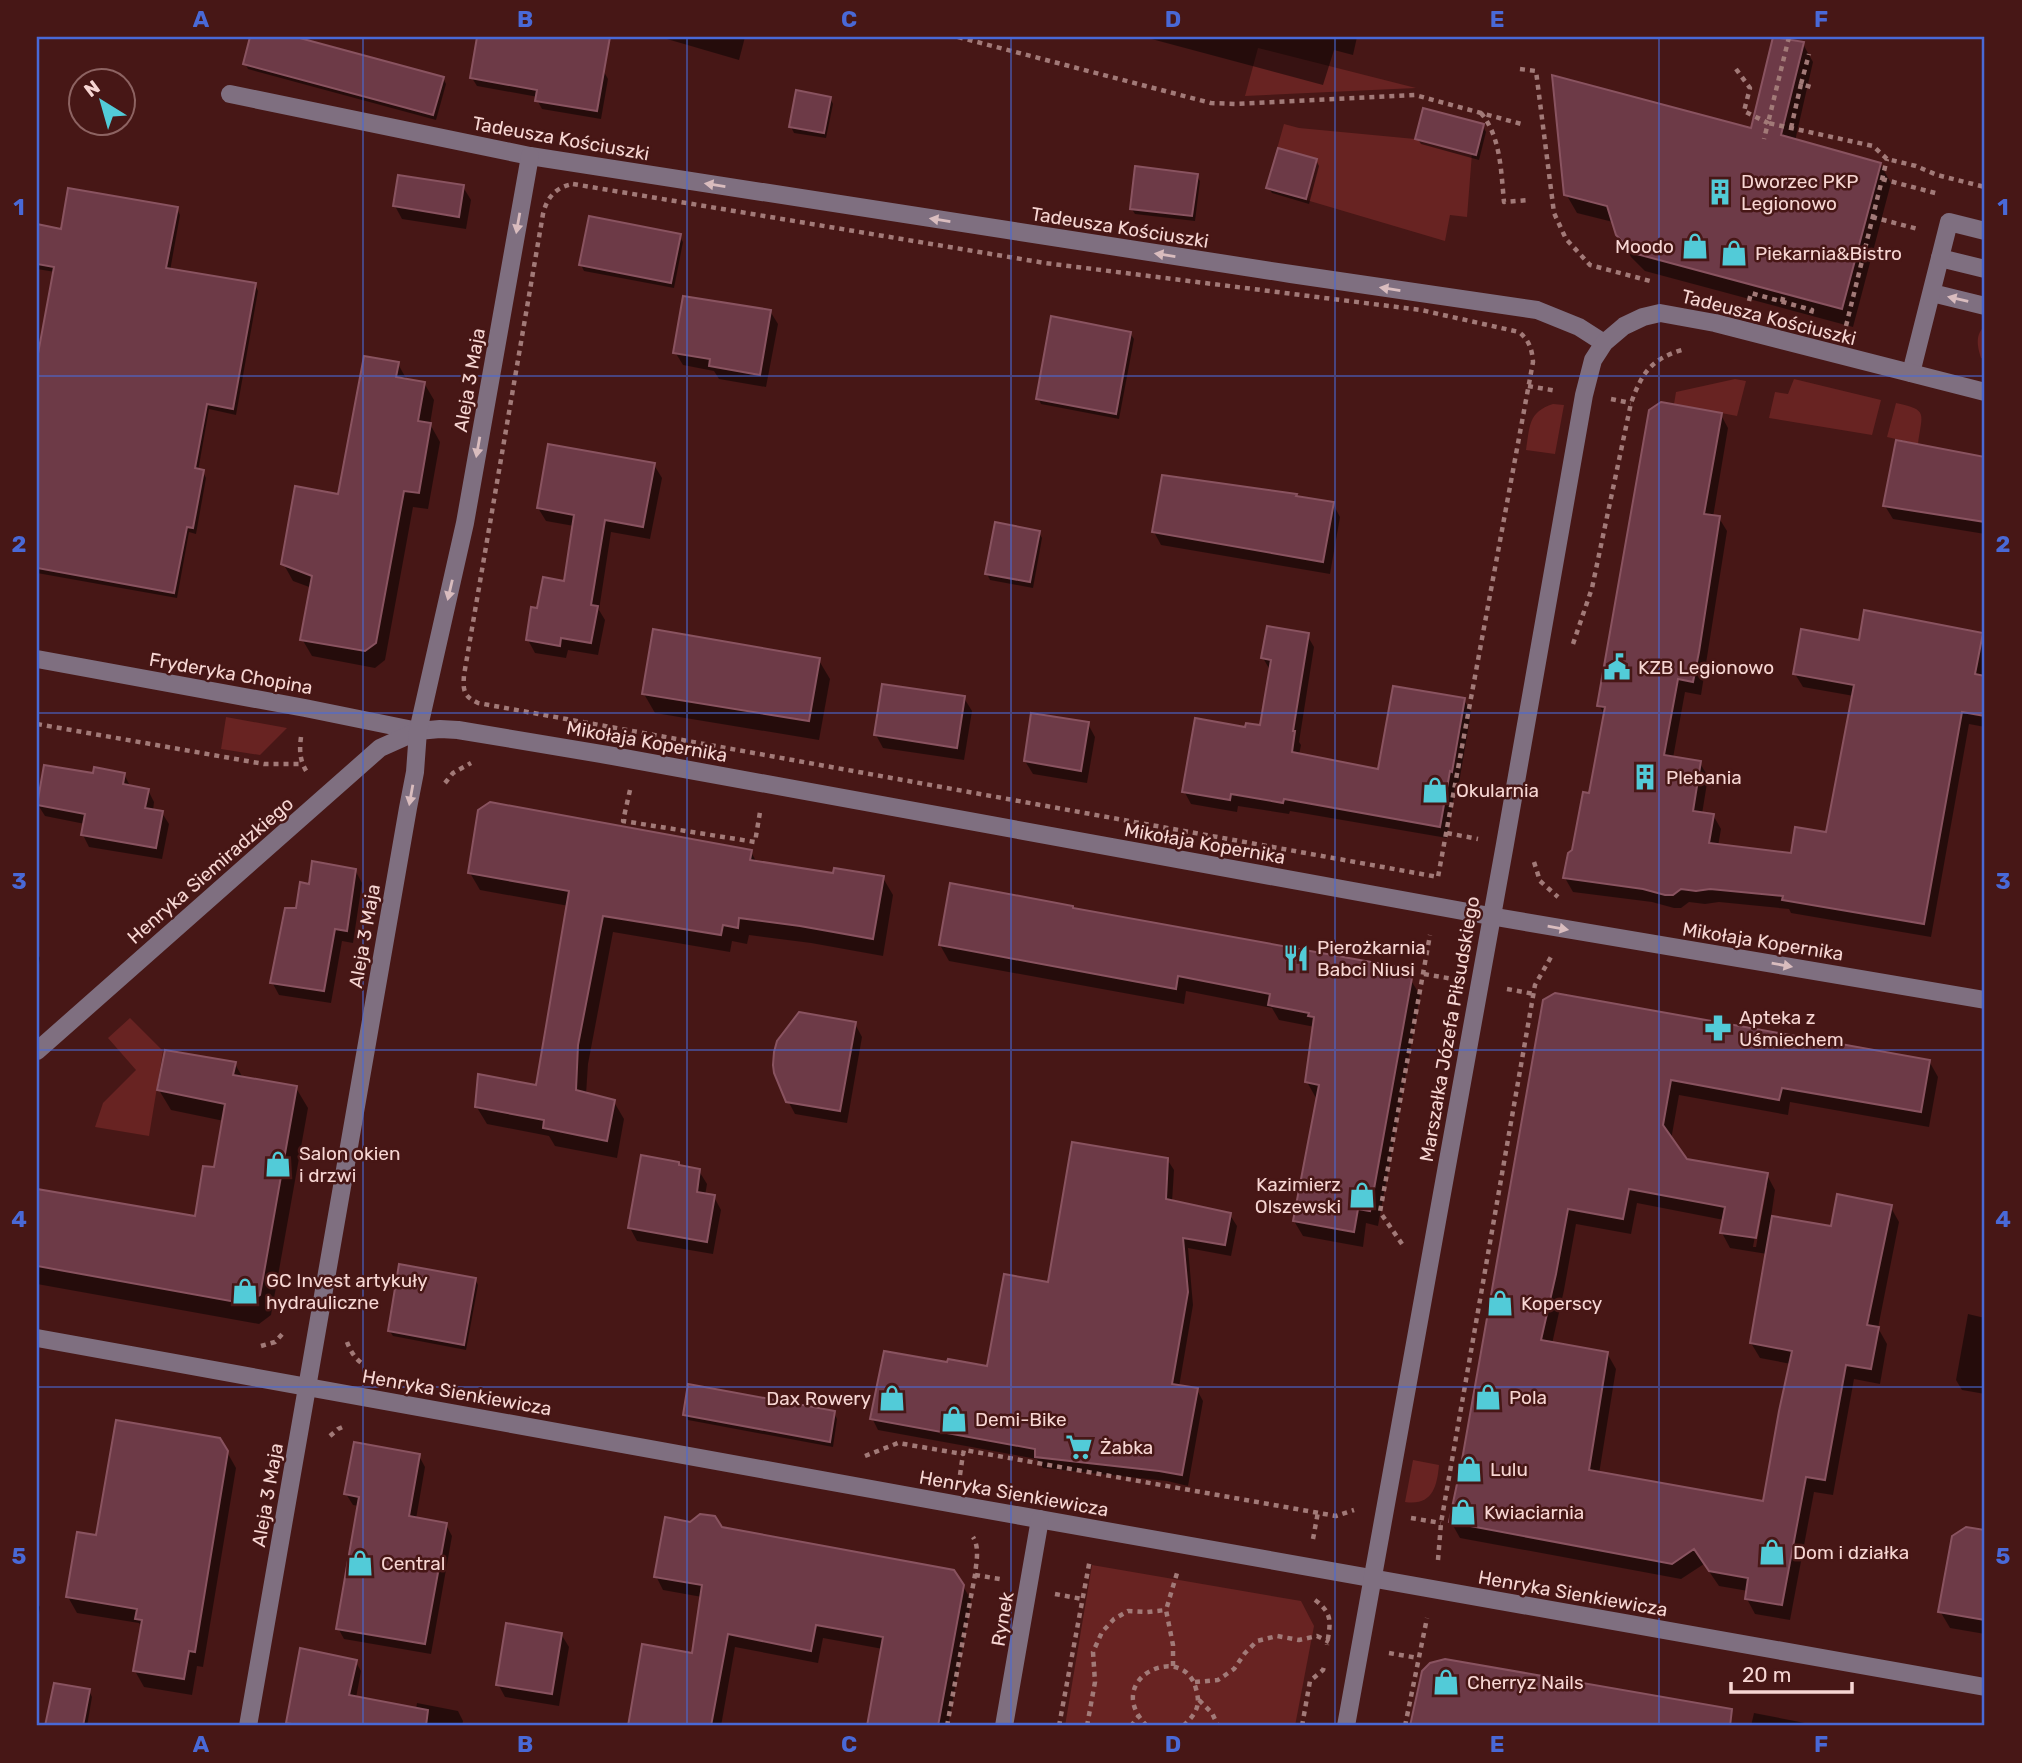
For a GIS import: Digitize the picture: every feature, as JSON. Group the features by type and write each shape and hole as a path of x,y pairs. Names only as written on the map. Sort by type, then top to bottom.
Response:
{"street":[{"name":"Tadeusza Kościuszki","path":"230,94 530,156 1537,310 1580,327 1604,343 1633,321 1660,313 1671,314 1985,392"},
{"name":"Aleja 3 Maja","path":"248,1726 415,772 418,730 465,523 530,156"},
{"path":"1911,373 1949,222 1985,231"},
{"path":"1940,258 1985,269"},
{"path":"1931,293 1985,306"},
{"name":"Marszałka Józefa Piłsudskiego","path":"1346,1726 1584,395 1592,360 1604,343"},
{"name":"Fryderyka Chopina","path":"37,659 418,730"},
{"name":"Mikołaja Kopernika","path":"418,730 458,730 613,756 1490,916 1985,999"},
{"name":"Henryka Siemiradzkiego","path":"37,1051 380,748 418,730"},
{"name":"Henryka Sienkiewicza","path":"37,1338 1985,1687"},
{"name":"Rynek","path":"1004,1726 1040,1519"}],"path":[{"path":"958,37 1211,103 1415,95 1525,125"},
{"path":"1764,139 1789,37"},
{"path":"1791,128 1809,54"},
{"path":"1520,69 1536,71 1553,213 1566,239 1590,265 1655,282"},
{"path":"1736,69 1750,88 1744,111 1768,123 1873,146 1887,159 1985,187"},
{"path":"1801,84 1811,87"},
{"path":"1480,113 1487,120 1495,140 1504,202 1530,200"},
{"path":"1836,327 1845,330 1887,159"},
{"path":"1882,179 1947,196"},
{"path":"573,184 1045,263 1421,310 1519,332 1529,344 1533,362 1447,833 1438,877 478,703 468,699 464,692 464,675 544,208 550,197 558,189 573,184"},
{"path":"1872,217 1946,236"},
{"path":"1751,293 1812,310"},
{"path":"1782,302 1784,294"},
{"path":"1572,647 1592,589 1631,402 1640,379 1657,360 1681,350 1693,349"},
{"path":"37,724 264,764 302,764"},
{"path":"301,731 302,764 307,774 317,782"},
{"path":"443,786 453,773 470,763 477,763"},
{"path":"630,789 623,821 755,842 760,812 774,814"},
{"path":"1447,833 1486,841"},
{"path":"1531,853 1540,881 1559,898"},
{"path":"1404,1246 1380,1212 1424,974 1429,931"},
{"path":"1451,1563 1437,1560 1441,1523 1535,985 1550,957 1564,960"},
{"path":"1424,974 1461,981"},
{"path":"1496,988 1534,994"},
{"path":"254,1346 275,1342 289,1324"},
{"path":"346,1332 347,1343 353,1354 360,1363 371,1367"},
{"path":"326,1445 330,1436 346,1425"},
{"path":"852,1454 866,1457 898,1443 963,1454"},
{"path":"958,1483 964,1450 1336,1516 1355,1510"},
{"path":"1311,1547 1318,1512"},
{"path":"1402,1517 1441,1523"},
{"path":"947,1726 975,1575 976,1542 970,1533"},
{"path":"1080,1557 1102,1561"},
{"path":"1059,1726 1089,1559"},
{"path":"1164,1571 1189,1575"},
{"path":"1173,1667 1173,1644 1166,1610 1177,1573"},
{"path":"975,1575 1011,1581"},
{"path":"1052,1588 1051,1594 1082,1599"},
{"path":"1313,1599 1324,1607 1330,1618 1326,1651"},
{"path":"1087,1726 1095,1682 1093,1652 1102,1632 1114,1619 1128,1611 1166,1610"},
{"path":"1405,1726 1426,1618 1440,1620"},
{"path":"1195,1682 1218,1680 1234,1669 1257,1641 1277,1636 1299,1640 1317,1636 1328,1642"},
{"path":"1302,1726 1310,1681 1323,1670 1325,1661"},
{"path":"1147,1726 1138,1717 1133,1702 1134,1690 1143,1674 1157,1667 1173,1667 1185,1672 1195,1682 1199,1700 1194,1716 1183,1726"},
{"path":"1199,1700 1212,1713 1218,1726"},
{"path":"1131,1726 1138,1717"}],"shaded area":[{"path":"1258,48 1416,88 1245,96"},
{"path":"1284,124 1299,128 1415,139 1472,153 1467,217 1450,215 1445,241 1266,188"},
{"path":"1985,326 1985,359 1981,358 1978,340"},
{"path":"1735,379 1746,381 1737,416 1674,404 1676,392"},
{"path":"1794,379 1881,400 1872,435 1769,418 1775,392 1788,394"},
{"path":"1896,403 1914,408 1921,414 1918,444 1887,437"},
{"path":"1553,404 1564,405 1555,454 1526,450 1532,421 1539,411"},
{"path":"226,717 287,728 260,755 221,749"},
{"path":"130,1018 163,1051 149,1136 95,1127 103,1103 136,1070 108,1038"},
{"path":"1413,1460 1439,1465 1437,1481 1427,1498 1405,1502"},
{"path":"1092,1565 1301,1601 1314,1626 1295,1726 1065,1726"}],"building":[{"path":"250,37 296,37 444,77 433,115 243,64"},
{"path":"477,37 610,37 597,111 535,101 537,90 470,78"},
{"name":"Dworzec PKP Legionowo","path":"1773,37 1804,42 1781,135 1881,163 1842,309 1633,253 1616,235 1607,206 1564,195 1552,75 1751,128"},
{"path":"796,90 831,97 824,133 789,127"},
{"path":"1423,108 1484,124 1476,155 1415,139"},
{"path":"1278,148 1317,159 1306,199 1266,188"},
{"path":"1135,166 1198,174 1192,216 1130,209"},
{"path":"398,175 464,185 459,217 393,206"},
{"path":"68,188 178,207 166,268 256,283 233,409 207,404 195,468 204,470 193,528 187,527 174,593 37,568 37,359 54,267 37,264 37,224 61,229"},
{"path":"589,216 681,234 671,283 579,265"},
{"path":"683,296 771,310 760,375 709,366 710,359 673,353"},
{"path":"1051,316 1131,332 1116,414 1036,399"},
{"path":"364,356 399,362 396,377 425,382 418,421 431,423 419,493 404,491 376,643 365,651 300,640 312,576 281,564 295,486 338,494"},
{"path":"1661,402 1722,413 1704,514 1720,516 1699,652 1693,682 1678,679 1664,755 1701,761 1693,811 1714,814 1709,843 1791,853 1795,827 1826,832 1854,685 1793,674 1801,629 1859,640 1864,610 1983,633 1975,674 1985,676 1985,716 1962,712 1924,924 1782,900 1783,896 1710,889 1681,889 1673,895 1665,895 1643,889 1563,878 1568,853 1572,850 1583,792 1589,793 1605,707 1597,706 1649,410"},
{"path":"1896,440 1985,457 1985,522 1883,506"},
{"path":"548,444 655,463 643,527 605,520 591,605 598,606 591,643 561,638 560,646 526,640 531,607 537,608 543,577 564,581 574,515 537,508"},
{"path":"1162,475 1297,494 1296,496 1334,502 1323,562 1152,532"},
{"path":"995,522 1040,531 1030,582 985,574"},
{"path":"1267,626 1309,633 1292,752 1378,769 1393,686 1465,698 1440,827 1284,799 1283,803 1231,794 1230,800 1182,792 1195,718 1245,727 1246,723 1260,725 1271,660 1261,658"},
{"path":"653,629 820,658 809,721 642,694"},
{"path":"882,684 965,696 957,748 874,735"},
{"path":"1031,713 1089,722 1081,771 1024,761"},
{"path":"44,765 93,773 94,767 125,773 123,784 149,789 145,808 163,811 156,848 81,835 85,814 37,805"},
{"path":"490,802 752,850 750,860 833,873 834,868 884,876 873,939 739,918 738,928 723,925 721,935 603,916 578,1045 576,1090 615,1100 607,1141 543,1128 544,1120 475,1107 478,1074 536,1085 569,891 468,873 478,810"},
{"path":"312,861 356,869 347,931 335,929 324,991 270,983 285,908 296,908 300,882 309,884"},
{"path":"950,883 1404,968 1412,978 1370,1211 1358,1209 1354,1232 1293,1221 1319,1085 1305,1082 1314,1017 1308,1016 1309,1013 1268,1005 1270,994 1178,976 1176,989 939,945"},
{"path":"1555,993 1930,1060 1921,1112 1782,1088 1779,1100 1671,1080 1663,1125 1687,1159 1768,1173 1756,1238 1720,1233 1725,1207 1629,1189 1623,1219 1568,1209 1541,1340 1608,1352 1589,1470 1763,1501 1792,1351 1750,1343 1772,1216 1831,1226 1837,1194 1892,1205 1867,1325 1879,1327 1871,1369 1846,1365 1825,1480 1806,1477 1782,1605 1745,1599 1748,1578 1709,1571 1694,1549 1672,1564 1449,1522 1543,1000"},
{"path":"799,1012 856,1022 840,1111 786,1102 774,1073 774,1052 777,1041"},
{"path":"165,1050 236,1062 233,1075 297,1086 260,1295 247,1304 37,1266 37,1189 195,1216 203,1166 214,1167 225,1104 157,1090"},
{"path":"1072,1142 1168,1158 1166,1199 1231,1213 1225,1245 1183,1238 1188,1292 1172,1384 1198,1388 1182,1475 1035,1457 1035,1449 870,1419 884,1351 987,1366 1004,1274 1048,1282"},
{"path":"641,1155 700,1169 697,1192 715,1195 707,1242 628,1228"},
{"path":"399,1264 476,1278 464,1345 388,1331"},
{"path":"688,1384 835,1411 830,1442 683,1415"},
{"path":"116,1420 220,1438 228,1451 195,1652 189,1651 184,1679 133,1671 142,1620 135,1619 137,1609 66,1597 77,1532 96,1535"},
{"path":"354,1442 420,1454 409,1516 447,1523 425,1644 336,1629 359,1497 344,1494"},
{"path":"700,1514 715,1516 722,1527 954,1570 964,1585 938,1726 867,1726 883,1637 816,1625 811,1651 728,1634 711,1726 628,1726 642,1644 692,1653 702,1585 654,1577 665,1517 690,1522"},
{"path":"1966,1527 1985,1530 1985,1620 1938,1612 1952,1536"},
{"path":"506,1623 562,1633 552,1694 496,1685"},
{"path":"300,1648 357,1660 349,1695 428,1710 426,1726 303,1726 286,1723"},
{"path":"1445,1659 1732,1709 1730,1726 1410,1726 1422,1671 1430,1663"},
{"path":"54,1683 90,1689 83,1726 45,1726"}],"place":[{"name":"Dworzec PKP Legionowo","path":"1720,192"},
{"name":"Moodo","path":"1695,246"},
{"name":"Piekarnia&Bistro","path":"1734,253"},
{"name":"KZB Legionowo","path":"1617,667"},
{"name":"Plebania","path":"1645,777"},
{"name":"Okularnia","path":"1435,790"},
{"name":"Pierożkarnia Babci Niusi","path":"1296,958"},
{"name":"Apteka z Uśmiechem","path":"1718,1028"},
{"name":"Salon okien i drzwi","path":"278,1164"},
{"name":"Kazimierz Olszewski","path":"1362,1195"},
{"name":"GC Invest artykuły hydrauliczne","path":"245,1291"},
{"name":"Koperscy","path":"1500,1303"},
{"name":"Pola","path":"1488,1397"},
{"name":"Dax Rowery","path":"892,1398"},
{"name":"Demi-Bike","path":"954,1419"},
{"name":"Żabka","path":"1079,1447"},
{"name":"Lulu","path":"1469,1469"},
{"name":"Kwiaciarnia","path":"1463,1512"},
{"name":"Dom i działka","path":"1772,1552"},
{"name":"Central","path":"360,1563"},
{"name":"Cherryz Nails","path":"1446,1682"}]}
